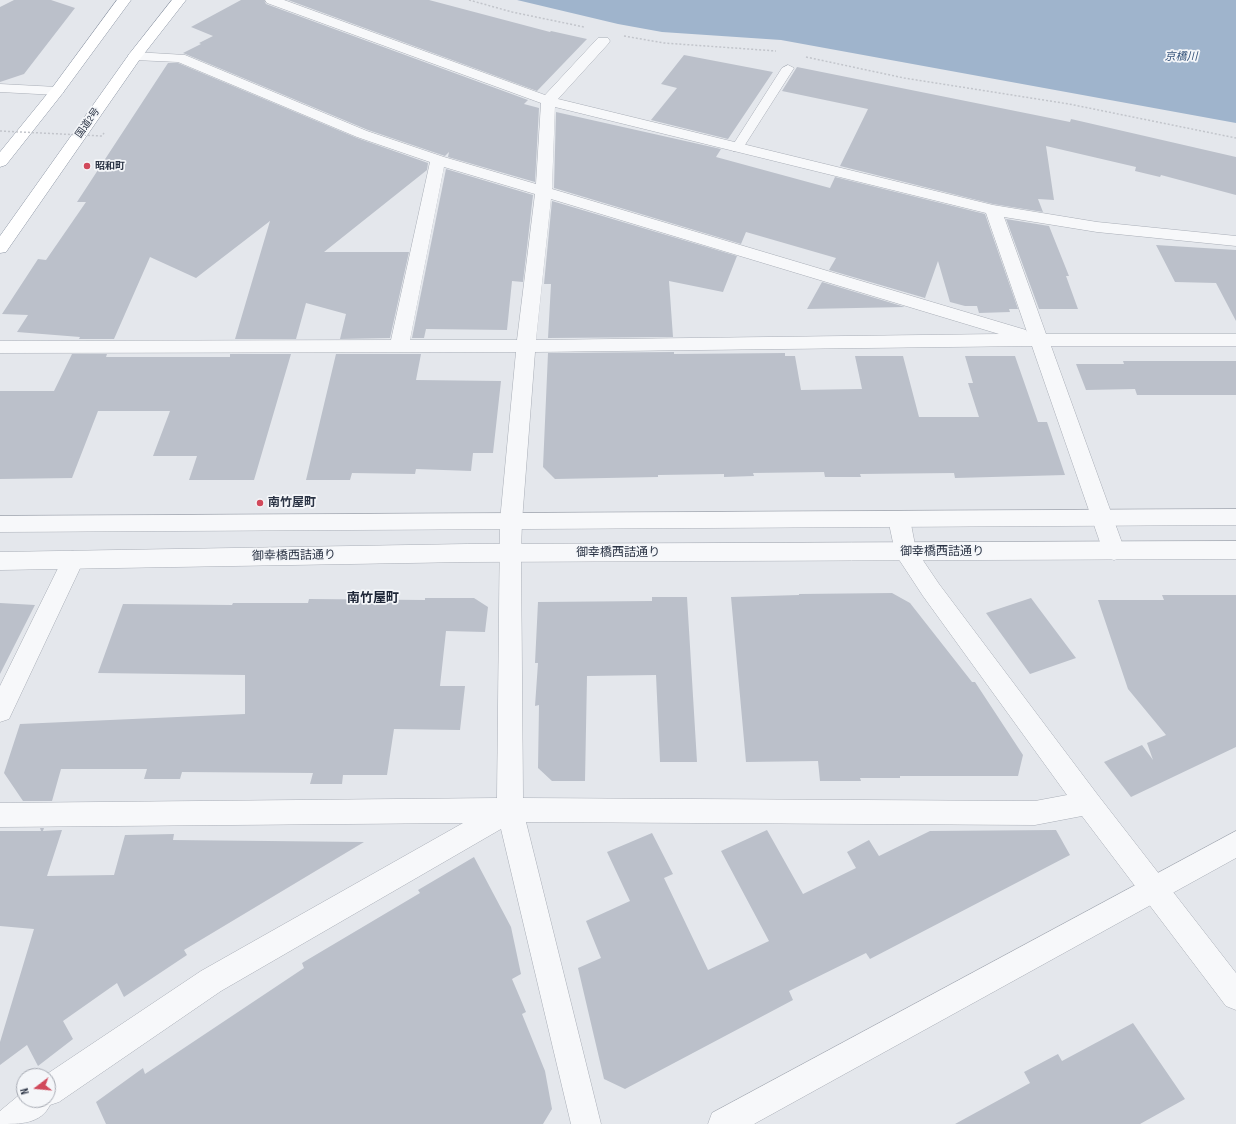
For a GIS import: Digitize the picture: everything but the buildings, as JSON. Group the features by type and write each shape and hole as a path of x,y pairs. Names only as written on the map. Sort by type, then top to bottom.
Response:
{"highway":[{"path":"0,162 58,91 123,0"},
{"name":"国道2号","path":"0,248 135,56 179,0"}],"street":[{"path":"272,0 548,101 993,210 1097,227 1236,241"},
{"path":"586,1124 510,810 510,553 511,521 526,346 544,190 548,101 603,34"},
{"path":"135,56 180,58 362,134 438,160 544,190 1039,340"},
{"path":"0,88 58,91"},
{"path":"399,346 438,160"},
{"path":"993,210 1114,551"},
{"path":"0,346 526,346 1039,340 1236,340"},
{"path":"0,524 1102,519 1236,517"},
{"path":"899,519 906,552 931,590 1088,803 1236,996"},
{"name":"御幸橋西詰通り","path":"0,561 510,553 1236,550"},
{"path":"0,711 73,560"},
{"path":"0,815 510,810 1035,813 1088,803"},
{"path":"56,1086 211,981 510,810"},
{"path":"723,1124 1236,844"},
{"path":"8,1124 27,1108"}],"lane":[{"path":"737,148 788,68"}],"path":[{"path":"469,0 603,34 664,43 779,52"},
{"path":"802,55 847,67 1069,104 1236,138"},
{"path":"0,131 102,136 104,133"}],"water":[{"name":"京橋川","path":"517,0 1236,0 1236,123 781,40 662,32 618,24"}],"place":[{"name":"昭和町","path":"87,166"},
{"name":"南竹屋町","path":"260,503"}],"district":[{"name":"南竹屋町","path":"373,599"}]}
